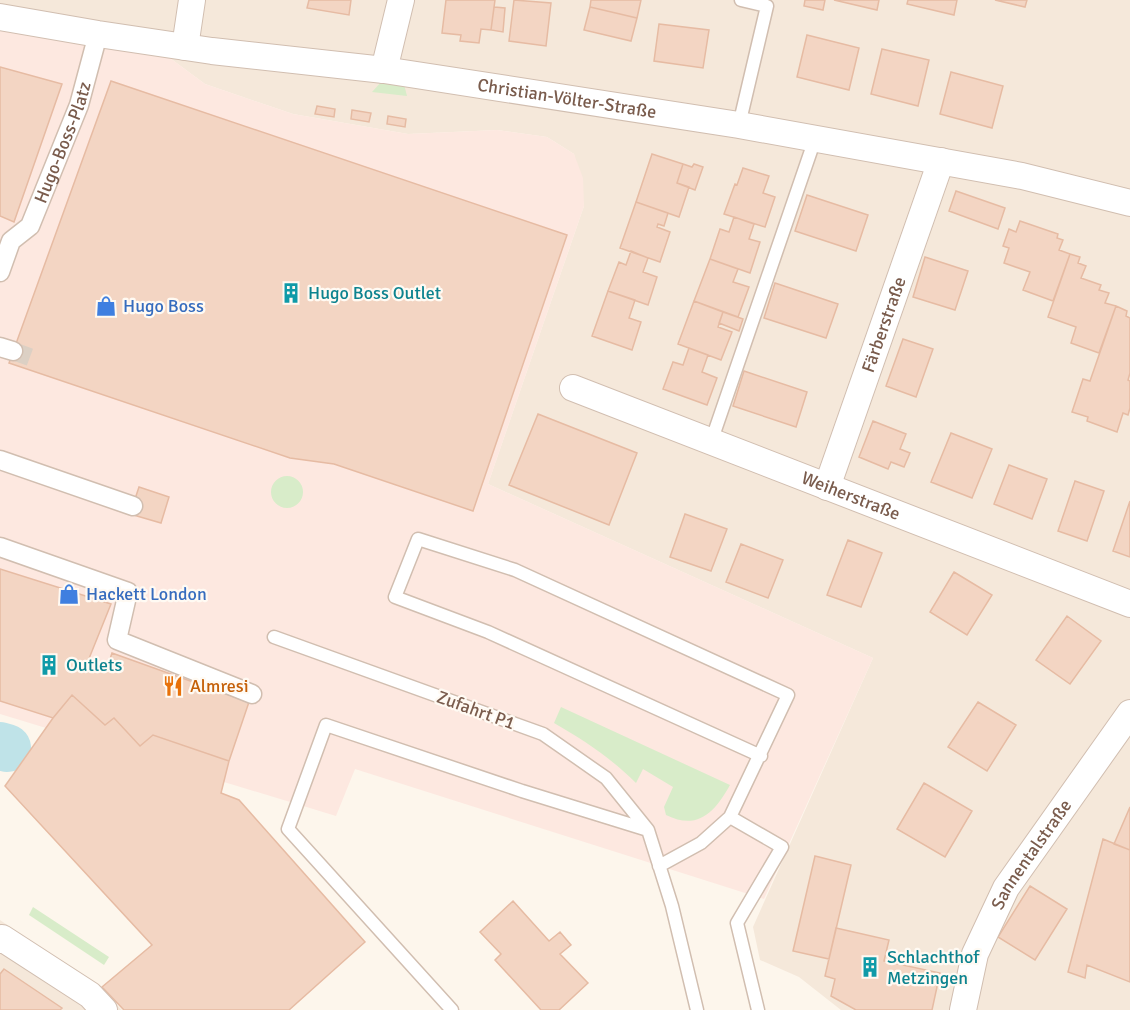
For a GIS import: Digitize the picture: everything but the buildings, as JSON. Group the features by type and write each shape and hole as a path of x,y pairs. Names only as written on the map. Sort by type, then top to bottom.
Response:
{"street":[{"path":"185,47 192,0"},
{"path":"384,70 401,0"},
{"name":"Christian-Völter-Straße","path":"0,17 185,47 384,70 739,125 1022,176 1130,203"},
{"name":"Hugo-Boss-Platz","path":"0,272 5,239 30,226 79,105 98,34"},
{"name":"Färberstraße","path":"827,487 941,160"},
{"name":"Weiherstraße","path":"573,388 1130,604"},
{"path":"0,460 133,506"},
{"path":"0,547 129,592 117,640 252,694"},
{"name":"Sannentalstraße","path":"963,1010 975,954 1006,888 1130,713"},
{"path":"1,938 90,995 104,1010"}],"lane":[{"path":"739,125 767,6 741,0"},
{"path":"711,442 815,138"},
{"path":"659,866 701,843 730,817 760,756 788,695 515,570 418,539 395,597 488,632 760,756"},
{"name":"Zufahrt P1","path":"274,637 543,734 606,778 648,830"},
{"path":"452,1010 288,829 326,725 522,791 648,830 672,906 697,1010"},
{"path":"730,817 782,847 737,923 758,1010"}],"shaded area":[{"path":"0,0 1130,0 1130,1010 841,1010 799,977 760,960 753,927 873,658 488,484 584,206 574,154 547,137 497,130 408,134 293,114 205,84 155,47 0,27"},
{"path":"0,27 155,47 205,84 293,114 408,134 497,130 547,137 574,154 583,178 584,206 488,484 873,658 764,899 355,769 336,816 0,714"},
{"path":"0,920 100,989 122,1010 0,1010"}],"green space":[{"path":"382,81 404,84 407,96 372,92"},
{"path":"287,476 299,480 303,492 299,504 287,508 275,504 271,492 275,480"},
{"path":"561,707 730,785 712,811 696,820 687,821 666,815 664,807 673,787 643,769 636,783 597,750 554,723"},
{"path":"33,907 109,957 104,965 29,915"}],"waterway":[{"path":"0,746 7,748"}],"tunnel":[{"path":"13,351 35,359"}],"place":[{"name":"Hugo Boss Outlet","path":"291,293"},
{"name":"Hugo Boss","path":"106,306"},
{"name":"Hackett London","path":"69,594"},
{"name":"Outlets","path":"49,665"},
{"name":"Almresi","path":"173,686"},
{"name":"Schlachthof Metzingen","path":"870,967"}]}
